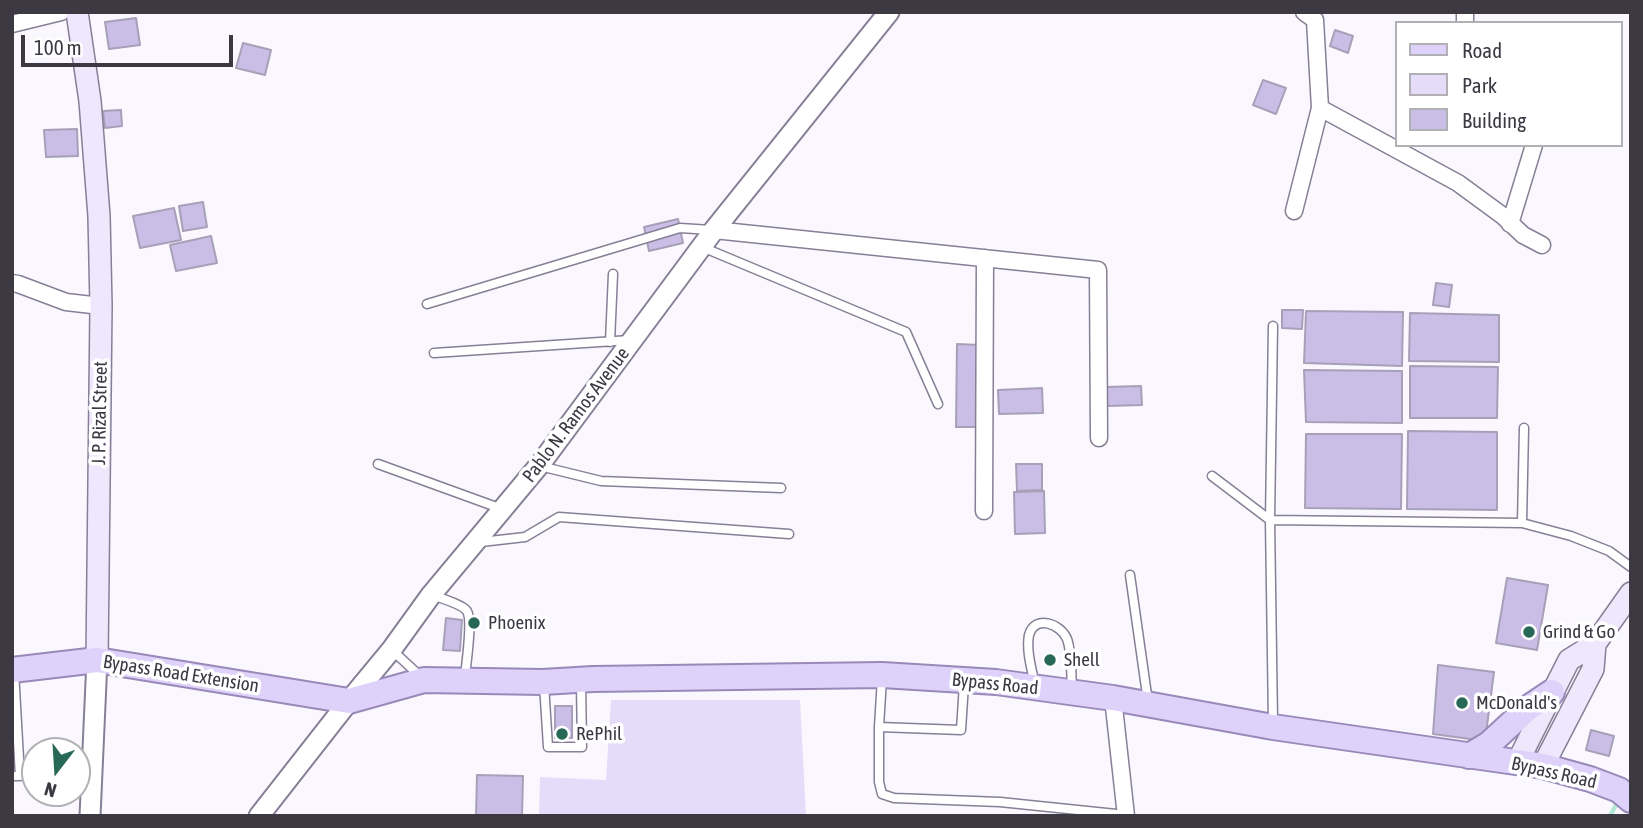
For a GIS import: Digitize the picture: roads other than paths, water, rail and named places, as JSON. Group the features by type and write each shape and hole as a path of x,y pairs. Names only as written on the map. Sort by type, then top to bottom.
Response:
{"main road":[{"name":"J. P. Rizal Street","path":"77,12 90,101 99,216 101,306 97,660"},
{"path":"1517,763 1569,660 1595,644 1631,593"},
{"path":"1543,766 1593,669 1595,644"},
{"name":"Bypass Road Extension","path":"13,670 97,660 349,701"},
{"name":"Bypass Road","path":"349,701 424,680 544,681 882,675 996,682 1113,698 1273,727 1543,766 1590,779 1625,795"},
{"path":"1469,756 1489,744 1528,708 1552,692"}],"street":[{"path":"12,24 61,12"},
{"name":"Pablo N. Ramos Avenue","path":"259,816 392,649 431,595 541,463 714,230 889,12"},
{"path":"1294,211 1320,108 1315,20 1304,12"},
{"path":"1320,108 1458,184 1492,208 1522,235 1542,245"},
{"path":"1510,224 1533,147"},
{"path":"714,230 1098,270 1099,438"},
{"path":"984,511 985,258"},
{"path":"12,283 66,302 101,306"},
{"name":"J. P. Rizal Street","path":"90,816 97,660"},
{"path":"1113,698 1126,815"}],"lane":[{"path":"427,304 680,228 714,230"},
{"path":"702,247 906,332 938,404"},
{"path":"610,342 613,274"},
{"path":"1272,326 1270,520 1273,727"},
{"path":"434,353 632,340"},
{"path":"1522,523 1524,428"},
{"path":"541,463 548,468 601,481 780,488"},
{"path":"378,464 502,509"},
{"path":"1212,476 1270,520 1522,523 1571,536 1609,551 1631,567"},
{"path":"474,543 525,537 559,517 789,534"},
{"path":"1130,575 1148,705"},
{"path":"431,595 468,612 470,622 465,680"},
{"path":"1035,687 1029,636 1040,623 1052,624 1067,639 1073,693"},
{"path":"392,649 424,680"},
{"path":"12,776 20,776 13,670"},
{"path":"882,675 879,727 879,782 882,794 894,798 1000,802 1126,815"},
{"path":"544,681 548,747 582,747 581,680"},
{"path":"879,727 961,730 964,680"}],"waterway":[{"path":"1610,816 1618,801"}],"place":[{"name":"Phoenix","path":"474,623"},
{"name":"Grind & Go","path":"1529,632"},
{"name":"Shell","path":"1050,660"},
{"name":"McDonald's","path":"1462,703"},
{"name":"RePhil","path":"562,734"}]}
